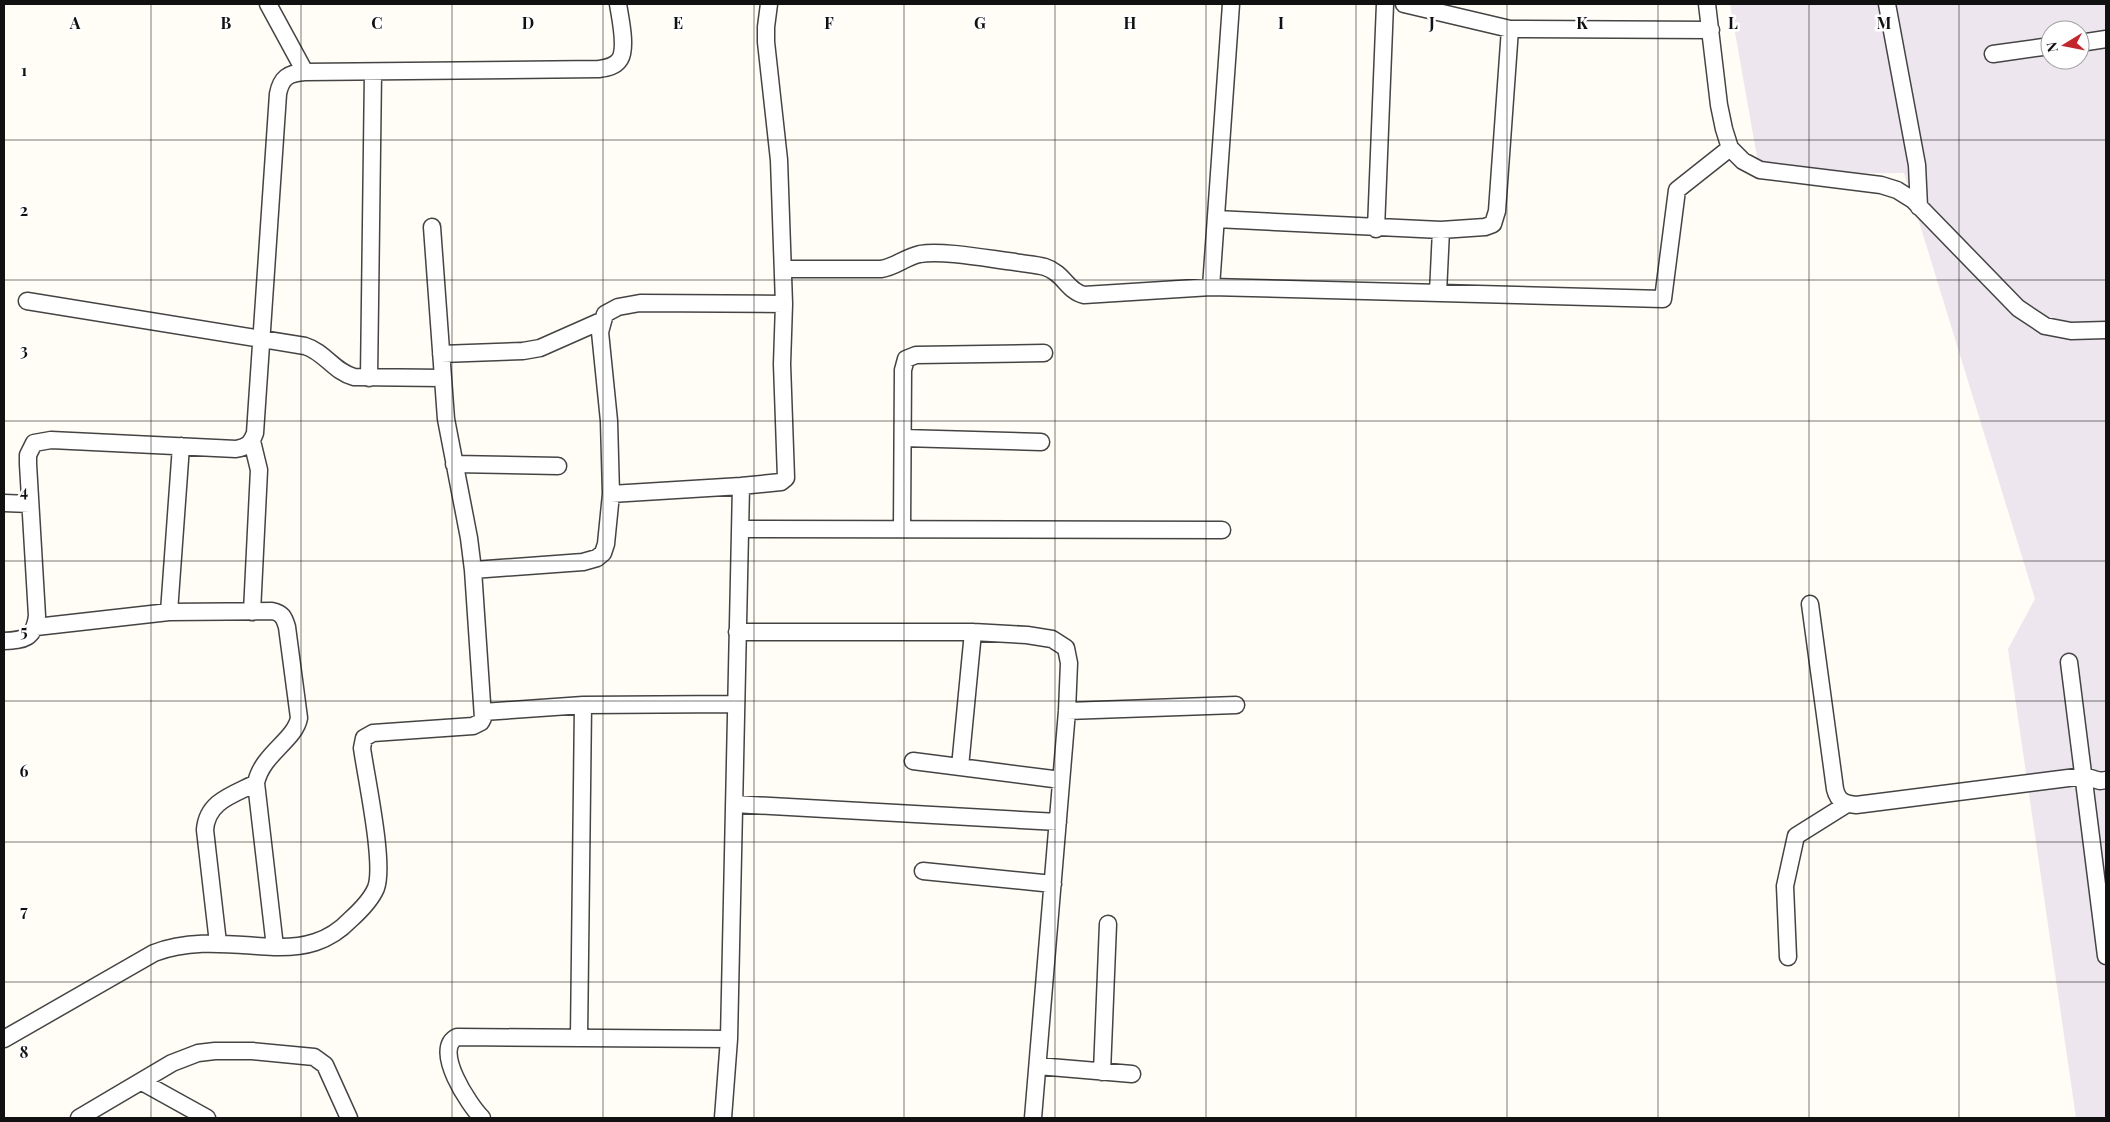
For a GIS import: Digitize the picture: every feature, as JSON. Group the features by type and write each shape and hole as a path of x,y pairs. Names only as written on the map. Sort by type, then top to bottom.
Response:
{"street":[{"path":"268,4 305,72"},
{"path":"4,641 24,638 32,634 36,626 28,455 34,443 51,440 236,449 249,446 252,441 255,433 278,94 283,79 295,73 305,72 599,69 609,67 620,59 622,51 618,4"},
{"path":"611,494 740,486 777,482 786,478 782,364 784,269 779,160 766,42 769,4"},
{"path":"1211,286 1231,4"},
{"path":"1376,229 1386,4"},
{"path":"1404,4 1510,29 1711,30"},
{"path":"1707,4 1719,105 1724,129 1730,148 1743,161 1760,170 1881,184 1897,190 1936,223 2018,308 2045,326 2071,331 2106,330"},
{"path":"1887,4 1917,165 1919,207"},
{"path":"1216,219 1376,229 1441,230 1485,227 1493,224 1495,219 1510,29"},
{"path":"2090,41 2106,39"},
{"path":"1993,54 2040,47"},
{"path":"369,378 372,72"},
{"path":"784,269 881,269 889,268 922,253 978,257 1044,267 1058,273 1074,291 1084,295 1211,286 1663,299 1677,190 1730,148"},
{"path":"4,1039 154,953 170,946 218,943 275,946 310,945 336,933 360,911 377,886 379,871 378,852 362,748 364,738 373,733 473,726 481,722 483,712 473,570 446,419 432,227"},
{"path":"1438,293 1441,230"},
{"path":"28,301 314,348 341,373 354,377 442,378"},
{"path":"473,570 583,562 597,558 603,553 606,544 611,494 609,421 600,332 601,322 605,314 610,310 640,303 784,304"},
{"path":"441,354 523,351 540,348 601,322"},
{"path":"902,530 904,363 910,356 1044,353"},
{"path":"903,438 1041,442"},
{"path":"252,441 259,470 252,612"},
{"path":"169,612 181,446"},
{"path":"454,464 558,466"},
{"path":"723,1118 729,1040 740,486"},
{"path":"4,503 30,504"},
{"path":"740,529 1222,530"},
{"path":"1810,604 1835,789 1841,802 1856,805 2084,776 2100,781 2106,780"},
{"path":"36,626 169,612 272,612 281,614 284,617 299,718 294,730 262,765 256,783 275,946"},
{"path":"738,632 973,632 1027,635 1052,639 1066,648 1069,663 1067,711 1033,1118"},
{"path":"960,767 973,632"},
{"path":"2069,662 2084,776 2100,863 2106,956"},
{"path":"483,712 583,706 736,704"},
{"path":"1067,711 1236,705"},
{"path":"579,1038 583,706"},
{"path":"913,761 1062,780"},
{"path":"218,943 204,830 205,819 216,804 256,783"},
{"path":"734,804 1058,822"},
{"path":"1788,957 1785,886 1796,836 1846,804"},
{"path":"923,870 1053,884"},
{"path":"1102,1072 1108,924"},
{"path":"482,1118 473,1109 460,1089 448,1053 450,1042 457,1037 729,1040"},
{"path":"79,1118 172,1063 198,1053 252,1051 314,1057 325,1066 349,1118"},
{"path":"1038,1066 1132,1074"},
{"path":"142,1082 207,1118"}],"shaded area":[{"path":"1730,4 2106,4 2106,1118 2076,1118 2008,649 2035,599 1904,173 1760,174"}]}
